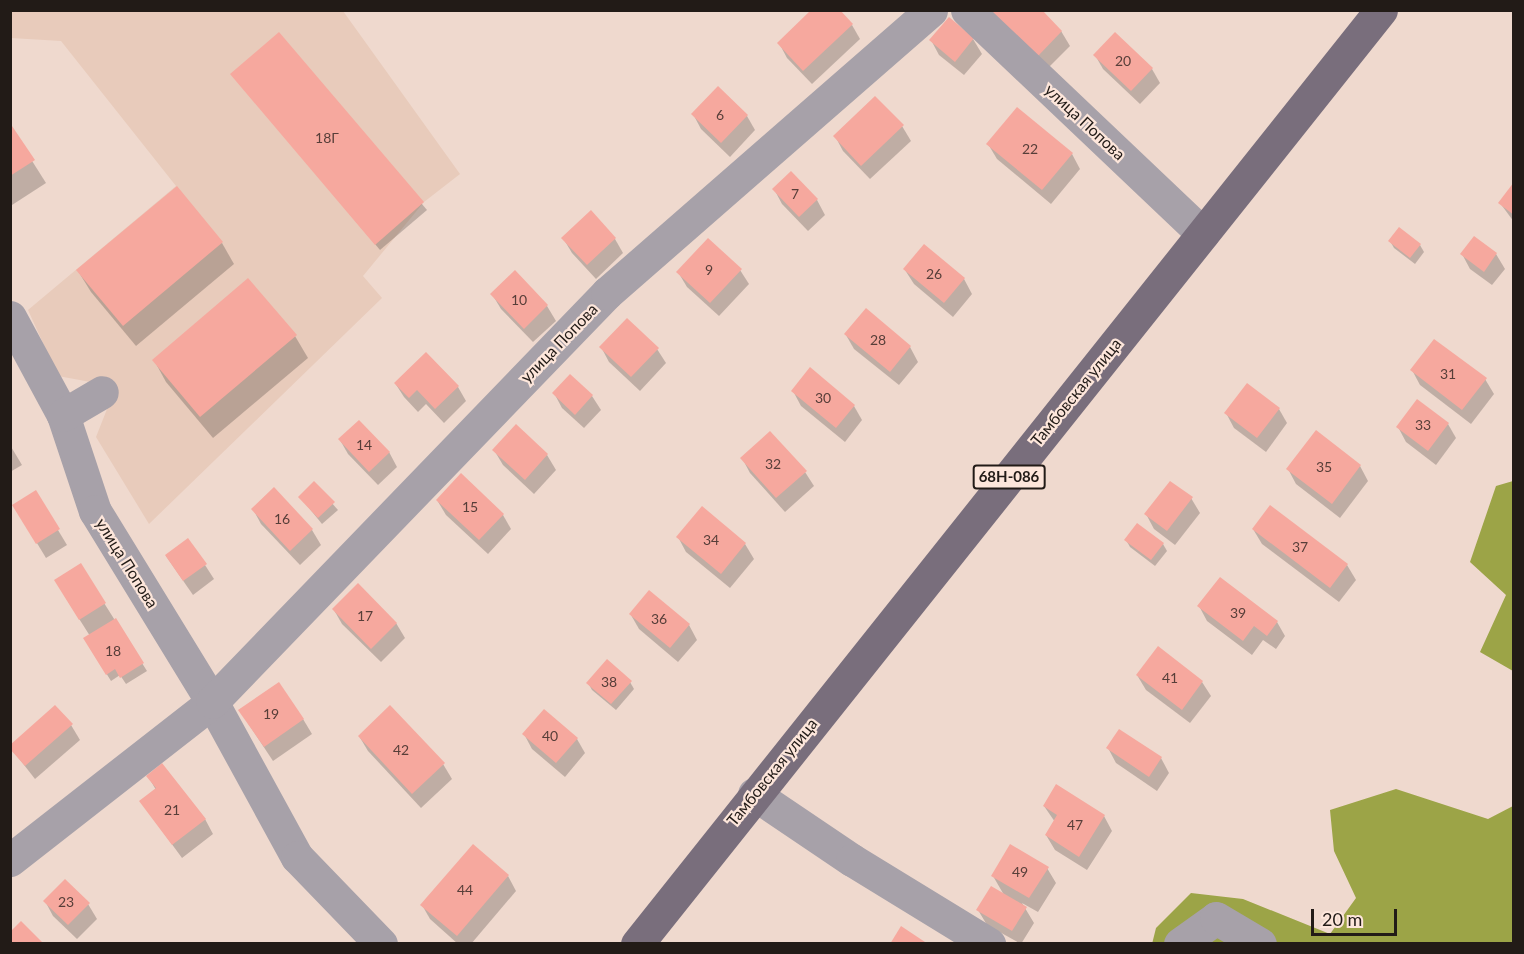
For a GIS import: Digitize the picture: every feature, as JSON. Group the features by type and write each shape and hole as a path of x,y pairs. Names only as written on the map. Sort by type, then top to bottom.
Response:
{"main road":[{"name":"Тамбовская улица","path":"637,944 754,794 1381,10"}],"street":[{"name":"улица Попова","path":"10,860 212,702 607,293 931,10"},
{"name":"улица Попова","path":"967,10 1203,234"},
{"name":"улица Попова","path":"10,317 63,415 95,511 212,702 297,857 381,944"},
{"path":"63,415 102,392"},
{"path":"754,794 852,860 989,944"},
{"path":"1180,944 1216,918 1260,944"}],"shaded area":[{"path":"10,11 343,11 460,174 424,202 363,276 382,298 149,524 96,437 109,404 96,383 58,376 28,310 176,186 61,41 11,38"}],"green space":[{"path":"1514,481 1513,671 1480,652 1506,595 1470,562 1496,486"},
{"path":"1396,789 1488,819 1513,806 1513,943 1152,944 1156,928 1191,893 1243,899 1330,934 1356,898 1334,851 1330,810"}],"building":[{"path":"811,10 840,10 853,24 803,71 777,43"},
{"path":"990,10 1042,10 1062,31 1038,56"},
{"path":"949,17 974,38 955,62 929,40"},
{"path":"279,32 424,202 375,245 230,74"},
{"path":"1115,32 1153,68 1131,91 1093,55"},
{"path":"718,86 748,115 721,143 691,114"},
{"path":"875,96 904,125 861,166 833,136"},
{"path":"1017,107 1073,153 1042,190 986,144"},
{"path":"10,123 35,160 10,176"},
{"path":"791,171 818,199 799,217 772,189"},
{"path":"1514,182 1514,215 1498,203"},
{"path":"177,186 223,242 123,326 76,270"},
{"path":"591,210 616,238 587,265 561,238"},
{"path":"1399,227 1421,244 1410,258 1388,241"},
{"path":"1474,236 1497,253 1484,272 1460,254"},
{"path":"708,238 742,269 710,303 676,272"},
{"path":"924,244 965,278 944,303 903,269"},
{"path":"515,270 548,305 524,329 490,294"},
{"path":"248,278 297,335 200,417 152,360"},
{"path":"866,308 911,346 890,372 844,334"},
{"path":"627,318 659,348 631,377 599,347"},
{"path":"1434,339 1487,378 1462,410 1410,370"},
{"path":"426,352 459,386 435,409 417,390 409,398 394,383"},
{"path":"810,367 855,405 836,428 791,391"},
{"path":"570,374 593,395 575,415 552,393"},
{"path":"1247,383 1280,408 1257,438 1224,413"},
{"path":"1417,399 1449,423 1428,451 1396,427"},
{"path":"359,420 390,452 369,472 338,439"},
{"path":"516,424 548,454 525,480 492,450"},
{"path":"1316,430 1361,465 1332,504 1286,469"},
{"path":"770,431 807,471 776,498 740,458"},
{"path":"461,473 504,514 479,540 436,500"},
{"path":"314,481 335,502 318,518 298,497"},
{"path":"1170,481 1193,497 1167,531 1144,514"},
{"path":"274,487 313,529 290,551 251,509"},
{"path":"36,490 60,529 36,544 12,505"},
{"path":"1270,505 1348,564 1330,588 1252,529"},
{"path":"702,506 746,543 721,574 676,537"},
{"path":"1137,523 1164,543 1151,560 1124,540"},
{"path":"188,538 207,564 183,581 165,555"},
{"path":"81,563 106,603 79,620 54,580"},
{"path":"1220,577 1278,621 1267,636 1254,626 1243,641 1197,606"},
{"path":"358,583 397,623 371,649 332,609"},
{"path":"649,590 690,624 670,648 629,614"},
{"path":"116,618 144,663 120,678 115,669 106,675 83,638"},
{"path":"1158,646 1203,681 1182,710 1136,675"},
{"path":"607,659 632,681 611,704 586,683"},
{"path":"279,682 304,719 264,747 238,710"},
{"path":"55,705 73,724 25,766 10,749 10,745"},
{"path":"390,705 445,763 412,794 358,736"},
{"path":"544,709 578,738 556,763 522,734"},
{"path":"1119,729 1162,757 1149,777 1106,748"},
{"path":"162,763 206,819 172,845 139,801 156,788 146,776"},
{"path":"1056,784 1105,815 1079,857 1045,835 1057,815 1043,806"},
{"path":"473,844 509,875 457,936 420,905"},
{"path":"1010,844 1049,867 1029,898 991,876"},
{"path":"65,879 90,903 68,925 43,901"},
{"path":"991,886 1027,907 1012,931 976,910"},
{"path":"21,921 44,944 10,944 10,932"},
{"path":"901,926 928,944 890,944"}]}
